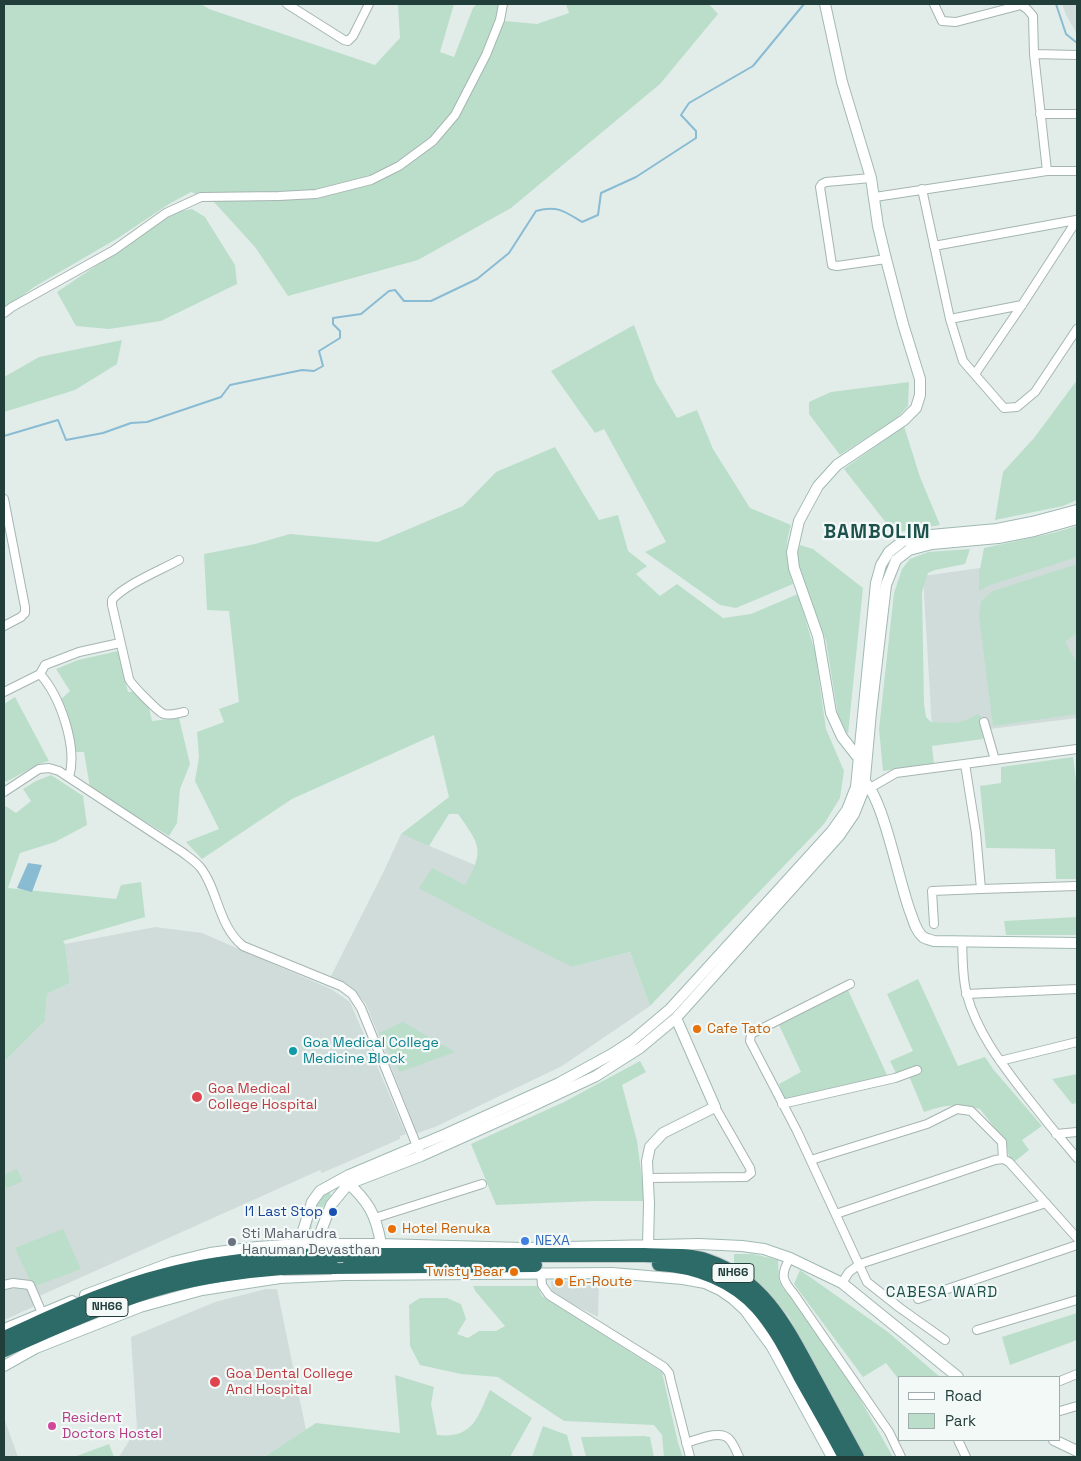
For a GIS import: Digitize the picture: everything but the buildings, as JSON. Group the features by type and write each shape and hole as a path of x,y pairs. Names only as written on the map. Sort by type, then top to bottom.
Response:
{"highway":[{"name":"NH66","path":"4,1338 119,1290 165,1275 241,1266 343,1255 644,1255 678,1256 707,1260 747,1282 770,1304 784,1323 857,1457"},
{"name":"NH66","path":"282,1263 332,1267 644,1263 670,1264 697,1270 719,1279 758,1307 775,1331 845,1457"},
{"name":"NH66","path":"4,1350 126,1299 170,1286 209,1271"}],"main road":[{"path":"825,4 842,82 871,178 878,226 886,259 920,379 920,395 916,408 904,420 837,465 818,486 800,521 792,552 794,568 818,636 831,713 842,738 863,763"},
{"path":"298,1276 299,1244 312,1202 320,1191 528,1108 596,1076 640,1048 676,1018 839,836 854,814 864,789 862,711 876,582 881,566 889,552 903,541 931,535 996,529 1077,510"},
{"path":"863,763 886,585 896,560 909,550 932,544 998,538 1034,531 1077,518"},
{"path":"864,782 881,812 908,906 916,928 924,938 934,942 1077,943"},
{"path":"419,1151 558,1083 612,1054 658,1020 714,962 832,831 847,810 856,787 864,782"},
{"path":"648,1245 647,1161 650,1147 663,1133 715,1107 676,1018"},
{"path":"346,1181 364,1198 375,1218 381,1244"},
{"path":"315,1276 316,1244 331,1205 346,1181"},
{"path":"4,1328 114,1283 173,1262 257,1246 299,1244 539,1248 699,1244 742,1246 764,1249 790,1258 842,1283 957,1376"},
{"path":"4,1366 36,1348 140,1306 226,1285 298,1276 612,1273 682,1279 705,1283 720,1290 745,1310 772,1347 832,1457"},
{"path":"1056,1441 1077,1451"}],"street":[{"path":"287,4 348,41 353,36 369,4"},
{"path":"4,313 114,250 166,213 201,197 316,194 371,180 399,166 433,141 455,115 486,55 500,20 503,4"},
{"path":"934,4 942,21 956,22 1020,5 1033,16 1034,54 1047,171"},
{"path":"1034,54 1077,55"},
{"path":"1040,114 1077,114"},
{"path":"874,197 1047,171 1077,172"},
{"path":"871,178 826,182 820,187 832,265 886,259"},
{"path":"922,189 950,319 963,361 1004,408 1016,407 1035,392 1077,329"},
{"path":"934,246 1077,220"},
{"path":"975,374 1077,220"},
{"path":"950,319 1022,305"},
{"path":"4,499 25,612 21,617 4,626"},
{"path":"179,560 135,583 114,597 112,605 132,685 162,714 168,715 184,712"},
{"path":"4,692 40,674 45,665 79,652 120,642"},
{"path":"40,674 46,680 65,721 70,747 71,770 69,777"},
{"path":"984,722 994,760"},
{"path":"864,782 896,773 1077,749"},
{"path":"965,764 976,833 981,889"},
{"path":"4,792 39,769 49,768 60,771 182,852 200,867 225,924 235,940 243,946 341,986 352,994 361,1008 419,1151"},
{"path":"934,924 932,891 1077,886"},
{"path":"962,942 966,994 976,1023 1000,1061 1056,1134 1077,1158"},
{"path":"850,984 751,1034 750,1041 811,1160 867,1282 945,1340"},
{"path":"966,994 1077,989"},
{"path":"1000,1061 1077,1042"},
{"path":"782,1104 895,1078 917,1070"},
{"path":"648,1178 746,1177 751,1173 750,1168 715,1107"},
{"path":"811,1160 927,1124 957,1108 971,1111 1002,1142 1003,1159"},
{"path":"1056,1134 1077,1132"},
{"path":"836,1214 995,1160 1003,1159 1010,1162 1077,1238"},
{"path":"375,1218 482,1184"},
{"path":"842,1283 850,1272 860,1264 1046,1203"},
{"path":"918,1299 1077,1245"},
{"path":"790,1258 783,1271 784,1283 794,1294 889,1432 901,1457"},
{"path":"541,1274 542,1285 549,1295 664,1366 671,1382 690,1457"},
{"path":"4,1286 13,1283 30,1285 42,1313"},
{"path":"977,1330 1077,1300"},
{"path":"1061,1381 1077,1374"},
{"path":"1061,1411 1077,1406"},
{"path":"686,1443 718,1435 725,1436 730,1440 739,1457"},
{"path":"958,1441 966,1457"}],"shaded area":[{"path":"1062,4 1077,4 1077,34 1066,15"},
{"path":"1077,543 1077,718 982,730 932,729 923,576 987,567"},
{"path":"401,834 487,870 572,967 630,952 650,1006 562,1066 435,1127 417,1133 366,1004 353,989 330,978"},
{"name":"Goa Medical College Hospital","path":"155,927 202,933 331,989 350,1002 406,1134 400,1136 400,1139 322,1173 320,1170 35,1298 33,1307 4,1320 4,1060 45,1021 47,994 70,983 65,944"},
{"path":"551,1281 599,1281 598,1317 552,1294"},
{"name":"Goa Dental College And Hospital","path":"266,1289 277,1289 306,1430 264,1457 119,1457 137,1428 131,1337 215,1302"},
{"path":"4,1418 18,1457 4,1457"}],"green space":[{"path":"4,4 201,4 209,9 375,65 400,38 398,4 454,4 440,52 454,57 473,8 477,4 504,4 504,21 537,24 569,13 566,4 709,4 718,14 660,84 511,208 418,260 288,296 255,247 214,202 191,192 169,204 118,238 34,287 4,309"},
{"path":"192,209 205,217 235,265 237,284 161,321 109,329 76,326 57,292 176,212"},
{"path":"634,325 655,381 677,418 697,410 713,449 750,508 791,525 787,540 787,554 793,584 736,608 720,605 645,552 666,542 604,429 595,433 551,371"},
{"path":"122,340 117,364 75,390 4,412 4,377 39,357"},
{"path":"1077,380 1077,500 1063,506 995,520 1003,472 1034,438"},
{"path":"909,382 908,406 897,418 840,455 809,414 809,402 831,392"},
{"path":"904,426 920,477 940,525 894,533 844,469"},
{"path":"555,447 599,520 618,515 628,551 647,566 636,574 660,596 677,584 723,618 751,614 798,594 815,652 826,729 844,771 840,798 824,824 650,1006 630,952 572,967 419,888 432,868 465,885 477,855 475,841 458,814 449,814 429,846 401,834 449,797 434,735 292,799 202,859 186,842 219,829 195,781 199,757 197,732 224,722 219,709 239,702 229,611 207,610 204,554 255,544 290,534 378,542 463,506 496,472"},
{"path":"1077,526 1077,557 990,585 979,591 979,574 984,548"},
{"path":"800,545 813,549 863,588 848,734 839,722 826,641 796,558"},
{"path":"970,549 965,564 928,573 922,592 924,704 926,717 931,722 955,722 972,718 977,714 981,716 983,739 932,746 934,765 883,771 879,729 894,593 902,569 910,559 928,552"},
{"path":"1077,564 1077,633 1065,642 1077,663 1077,714 993,726 979,616 981,601 993,591"},
{"path":"118,651 128,692 145,690 152,721 179,718 190,764 180,789 177,823 169,836 90,788 84,752 74,752 69,721 60,700 70,691 56,669 78,660"},
{"path":"15,697 49,761 39,764 6,782 4,778 4,704"},
{"path":"1073,757 1077,788 1077,879 1056,879 1055,849 986,848 980,786 1001,783 1001,767"},
{"path":"51,775 83,796 87,825 55,842 20,853 8,888 116,899 121,885 141,882 145,917 63,941 70,983 47,994 45,1021 4,1060 4,805 16,813 31,801 23,789"},
{"path":"1077,917 1077,935 1006,935 1004,921"},
{"path":"918,979 958,1066 985,1057 1042,1126 1022,1140 1029,1150 1014,1162 1009,1156 1005,1141 980,1109 952,1106 940,1107 924,1112 909,1076 899,1079 890,1061 913,1051 887,994"},
{"path":"848,990 888,1077 784,1099 779,1084 801,1072 779,1025"},
{"path":"403,1022 455,1052 400,1072 379,1033"},
{"path":"640,1061 646,1072 622,1085 637,1141 645,1201 496,1205 471,1144 564,1102"},
{"path":"1077,1074 1077,1103 1072,1104 1052,1079"},
{"path":"17,1169 23,1181 7,1188 4,1182 4,1175"},
{"path":"328,1189 331,1195 312,1223 311,1233 308,1233 311,1209"},
{"path":"63,1229 81,1269 33,1287 15,1248"},
{"path":"734,1254 753,1254 778,1260 779,1281 847,1376 893,1457 864,1457 789,1317 768,1291 734,1267"},
{"path":"800,1270 888,1332 939,1376 898,1376 898,1378 886,1363 863,1377 794,1284"},
{"path":"473,1286 537,1286 542,1296 662,1372 683,1457 664,1457 662,1435 654,1425 564,1421 498,1377 461,1374 420,1365 410,1346 409,1305 420,1298 447,1298 461,1304 466,1319 457,1334 468,1338 479,1331 496,1331 505,1326"},
{"path":"1077,1313 1077,1340 1010,1365 1002,1337"},
{"path":"395,1375 434,1387 431,1404 437,1435 459,1434 472,1425 490,1390 532,1418 510,1457 264,1457 316,1423 400,1433"},
{"path":"543,1426 567,1435 573,1457 532,1457"},
{"path":"581,1437 650,1437 654,1457 586,1457"},
{"path":"109,1444 114,1457 74,1457"}],"water":[{"path":"28,863 42,865 32,892 17,888"}],"waterway":[{"path":"4,436 58,420 66,440 103,433 131,423 147,422 221,397 230,385 302,370 314,371 323,366 319,351 340,338 340,331 333,324 333,318 361,314 389,291 395,290 404,301 431,301 477,279 509,253 536,211 543,209 560,210 582,222 598,215 601,193 636,177 696,138 696,131 681,115 689,103 753,66 804,4"},
{"path":"1056,4 1066,34 1077,43"}],"place":[{"name":"Cafe Tato","path":"697,1029"},
{"name":"Goa Medical College Medicine Block","path":"293,1051"},
{"name":"Goa Medical College Hospital","path":"197,1097"},
{"name":"I1 Last Stop","path":"333,1212"},
{"name":"Hotel Renuka","path":"392,1229"},
{"name":"NEXA","path":"525,1241"},
{"name":"Sti Maharudra Hanuman Devasthan","path":"232,1242"},
{"name":"Twisty Bear","path":"514,1272"},
{"name":"En-Route","path":"559,1282"},
{"name":"Goa Dental College And Hospital","path":"215,1382"},
{"name":"Resident Doctors Hostel","path":"52,1426"}],"district":[{"name":"BAMBOLIM","path":"877,533"},
{"name":"CABESA WARD","path":"942,1293"}]}
